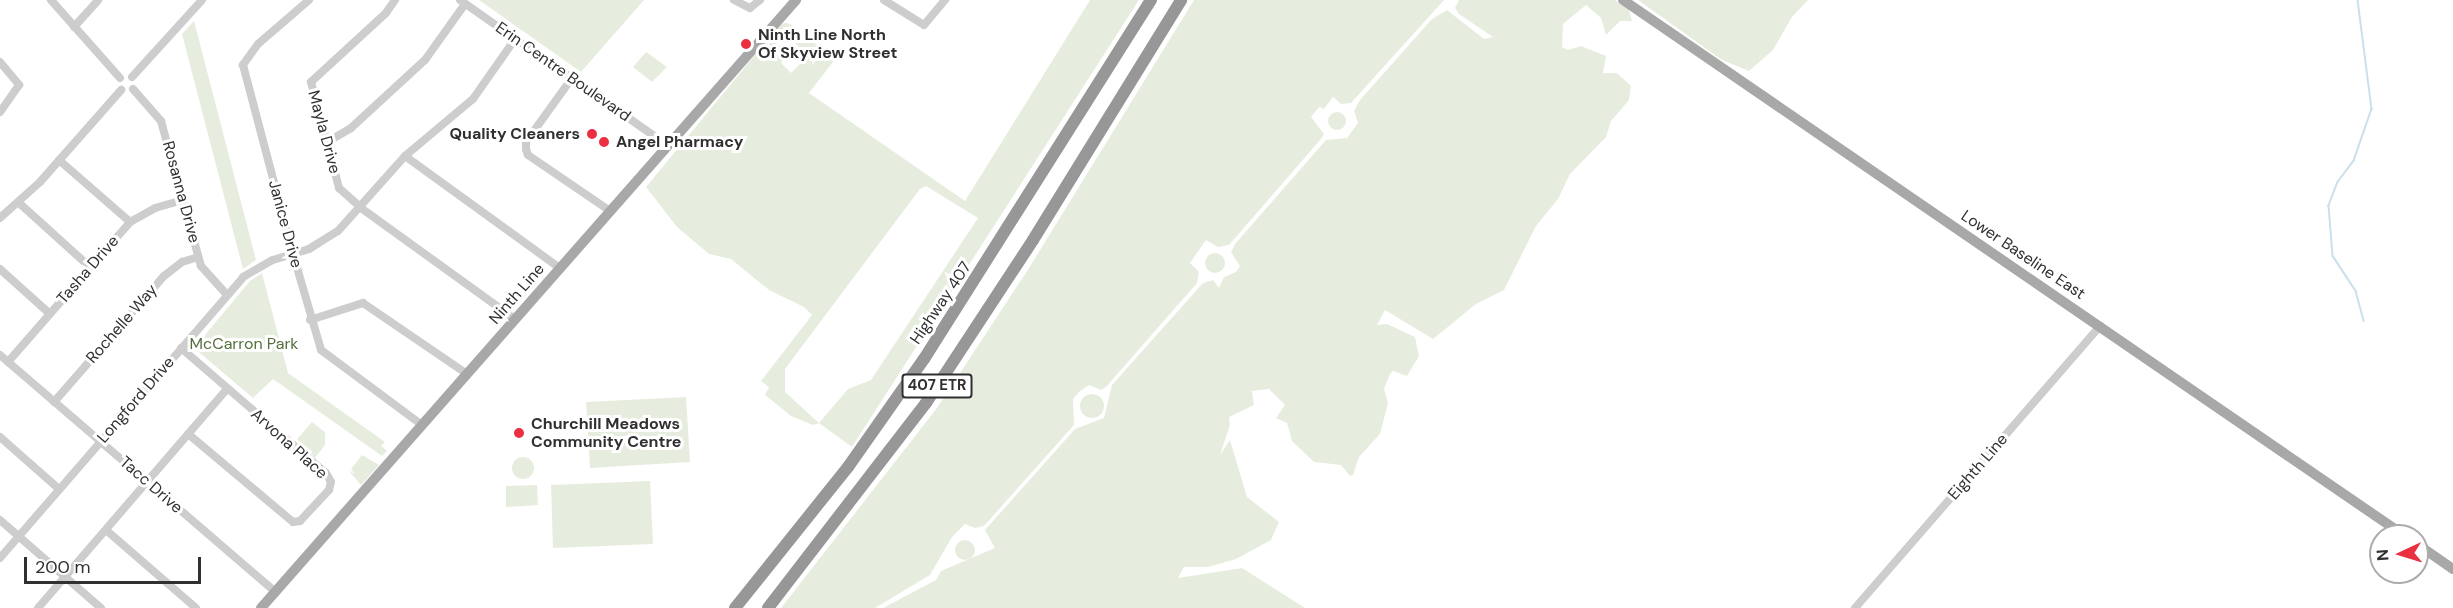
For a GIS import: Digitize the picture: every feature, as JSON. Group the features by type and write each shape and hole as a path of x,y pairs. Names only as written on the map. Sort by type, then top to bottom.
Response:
{"highway":[{"name":"Highway 407","path":"735,608 848,467 924,358 1151,0"},
{"name":"407 ETR","path":"768,608 862,490 939,383 1033,240 1181,0"}],"main road":[{"name":"Ninth Line","path":"261,608 796,0"},
{"name":"Lower Baseline East","path":"1623,0 2388,524"},
{"path":"2429,552 2453,569"}],"street":[{"path":"51,0 120,78 121,90"},
{"path":"74,27 98,0"},
{"path":"120,78 132,77 202,0"},
{"name":"Janice Drive","path":"309,0 258,44 243,66 316,343 329,359 422,424"},
{"name":"Mayla Drive","path":"395,0 386,13 311,82 339,188 361,208 514,319"},
{"path":"734,0 750,8 760,0"},
{"path":"884,0 924,25 945,0"},
{"path":"327,142 351,128 425,60 462,2"},
{"name":"Erin Centre Boulevard","path":"462,2 667,145"},
{"name":"Longford Drive","path":"0,558 227,295 252,270 327,240 361,208 405,156 472,99 515,39"},
{"path":"0,63 20,84 0,112"},
{"path":"0,218 59,160 121,90 134,89 132,77"},
{"path":"572,78 526,142 526,149 528,155 610,211"},
{"name":"Rosanna Drive","path":"134,89 161,121 198,257 207,276 227,295"},
{"path":"405,156 560,268"},
{"path":"59,160 130,222"},
{"name":"Tasha Drive","path":"8,362 130,222 155,208 183,200"},
{"path":"18,202 90,267"},
{"name":"Rochelle Way","path":"54,402 164,276 182,262 198,257"},
{"path":"0,269 50,314"},
{"path":"310,320 363,303 466,374"},
{"name":"Eighth Line","path":"1855,608 2100,326"},
{"name":"Arvona Place","path":"181,348 326,473 329,490 300,521 293,522 189,434"},
{"name":"Tacc Drive","path":"0,355 276,592"},
{"path":"38,608 227,389"},
{"path":"0,438 59,489"},
{"path":"0,520 101,608"},
{"path":"106,530 196,608"}],"green space":[{"path":"479,0 644,0 581,72"},
{"path":"1090,0 1139,0 852,447 819,423 813,425 791,416 765,395 769,387 761,381 812,315 804,307 769,290 731,259 709,254 677,227 646,187 769,38 790,53 781,63 791,73 808,56 795,43 801,34 836,58 809,93 965,201","holes":["926,186 978,218 871,380 848,389 819,423 785,392 785,369 920,189"]},
{"path":"1194,0 1444,0 1351,103 1341,104 1333,97 1324,109 1319,107 1311,117 1324,134 1321,139 1229,245 1218,247 1206,240 1190,263 1199,272 1197,283 1106,387 1101,390 1089,385 1080,391 1073,399 1074,425 984,526 975,528 965,524 952,537 930,575 875,608 781,608 937,408 1029,268"},
{"path":"1459,0 1615,0 1629,10 1632,21 1620,21 1606,35 1601,18 1586,5 1563,24 1562,47 1568,50 1581,46 1606,56 1603,73 1617,73 1631,86 1629,100 1611,121 1606,137 1570,174 1558,199 1536,226 1504,290 1476,304 1433,339 1385,310 1377,325 1387,324 1415,337 1419,356 1407,376 1393,371 1390,374 1384,389 1388,403 1380,434 1359,457 1353,475 1350,476 1341,465 1314,462 1292,441 1287,423 1276,418 1285,405 1269,389 1252,391 1254,405 1229,417 1230,425 1220,455 1230,440 1247,497 1279,522 1271,540 1236,559 1208,567 1184,567 1178,578 1242,568 1305,608 883,608 936,580 941,571 995,548 985,530 1075,429 1104,418 1112,385 1203,283 1213,280 1219,288 1224,277 1236,272 1240,266 1231,252 1235,244 1326,140 1347,138 1358,123 1354,111 1360,100 1432,19 1447,10 1484,39 1493,37 1459,14 1455,8"},
{"path":"1638,0 1808,0 1792,17 1773,50 1749,71 1722,60"},
{"path":"194,21 256,260 243,269 182,34"},
{"path":"786,23 794,28 795,32 790,40 786,41 778,36 777,32 782,24"},
{"path":"646,52 667,67 652,82 633,67"},
{"path":"1333,112 1341,112 1346,117 1344,128 1333,130 1328,125 1328,117"},
{"path":"1215,253 1222,256 1225,263 1222,270 1215,273 1208,270 1205,263 1208,256"},
{"name":"McCarron Park","path":"262,273 288,373 385,442 381,446 387,451 382,456 273,379 253,398 194,348 250,281"},
{"path":"1092,394 1097,395 1103,401 1103,411 1097,417 1092,418 1087,417 1081,411 1080,406 1081,401 1087,395"},
{"path":"686,397 690,462 590,468 586,402"},
{"path":"312,422 325,432 325,445 315,458 297,439"},
{"path":"362,455 379,465 361,485 349,471 355,474 351,469"},
{"path":"523,457 531,460 534,468 531,476 523,479 515,476 512,468 515,460"},
{"path":"650,481 653,544 553,548 551,485"},
{"path":"537,485 538,505 506,507 506,486"},
{"path":"961,540 969,540 975,546 975,554 969,560 961,560 955,554 955,546"}],"waterway":[{"path":"2358,0 2372,109 2354,161 2338,182 2329,206 2333,256 2356,291 2364,321"}],"place":[{"name":"Ninth Line North Of Skyview Street","path":"746,44"},
{"name":"Quality Cleaners","path":"592,134"},
{"name":"Angel Pharmacy","path":"604,142"},
{"name":"Churchill Meadows Community Centre","path":"519,433"}]}
